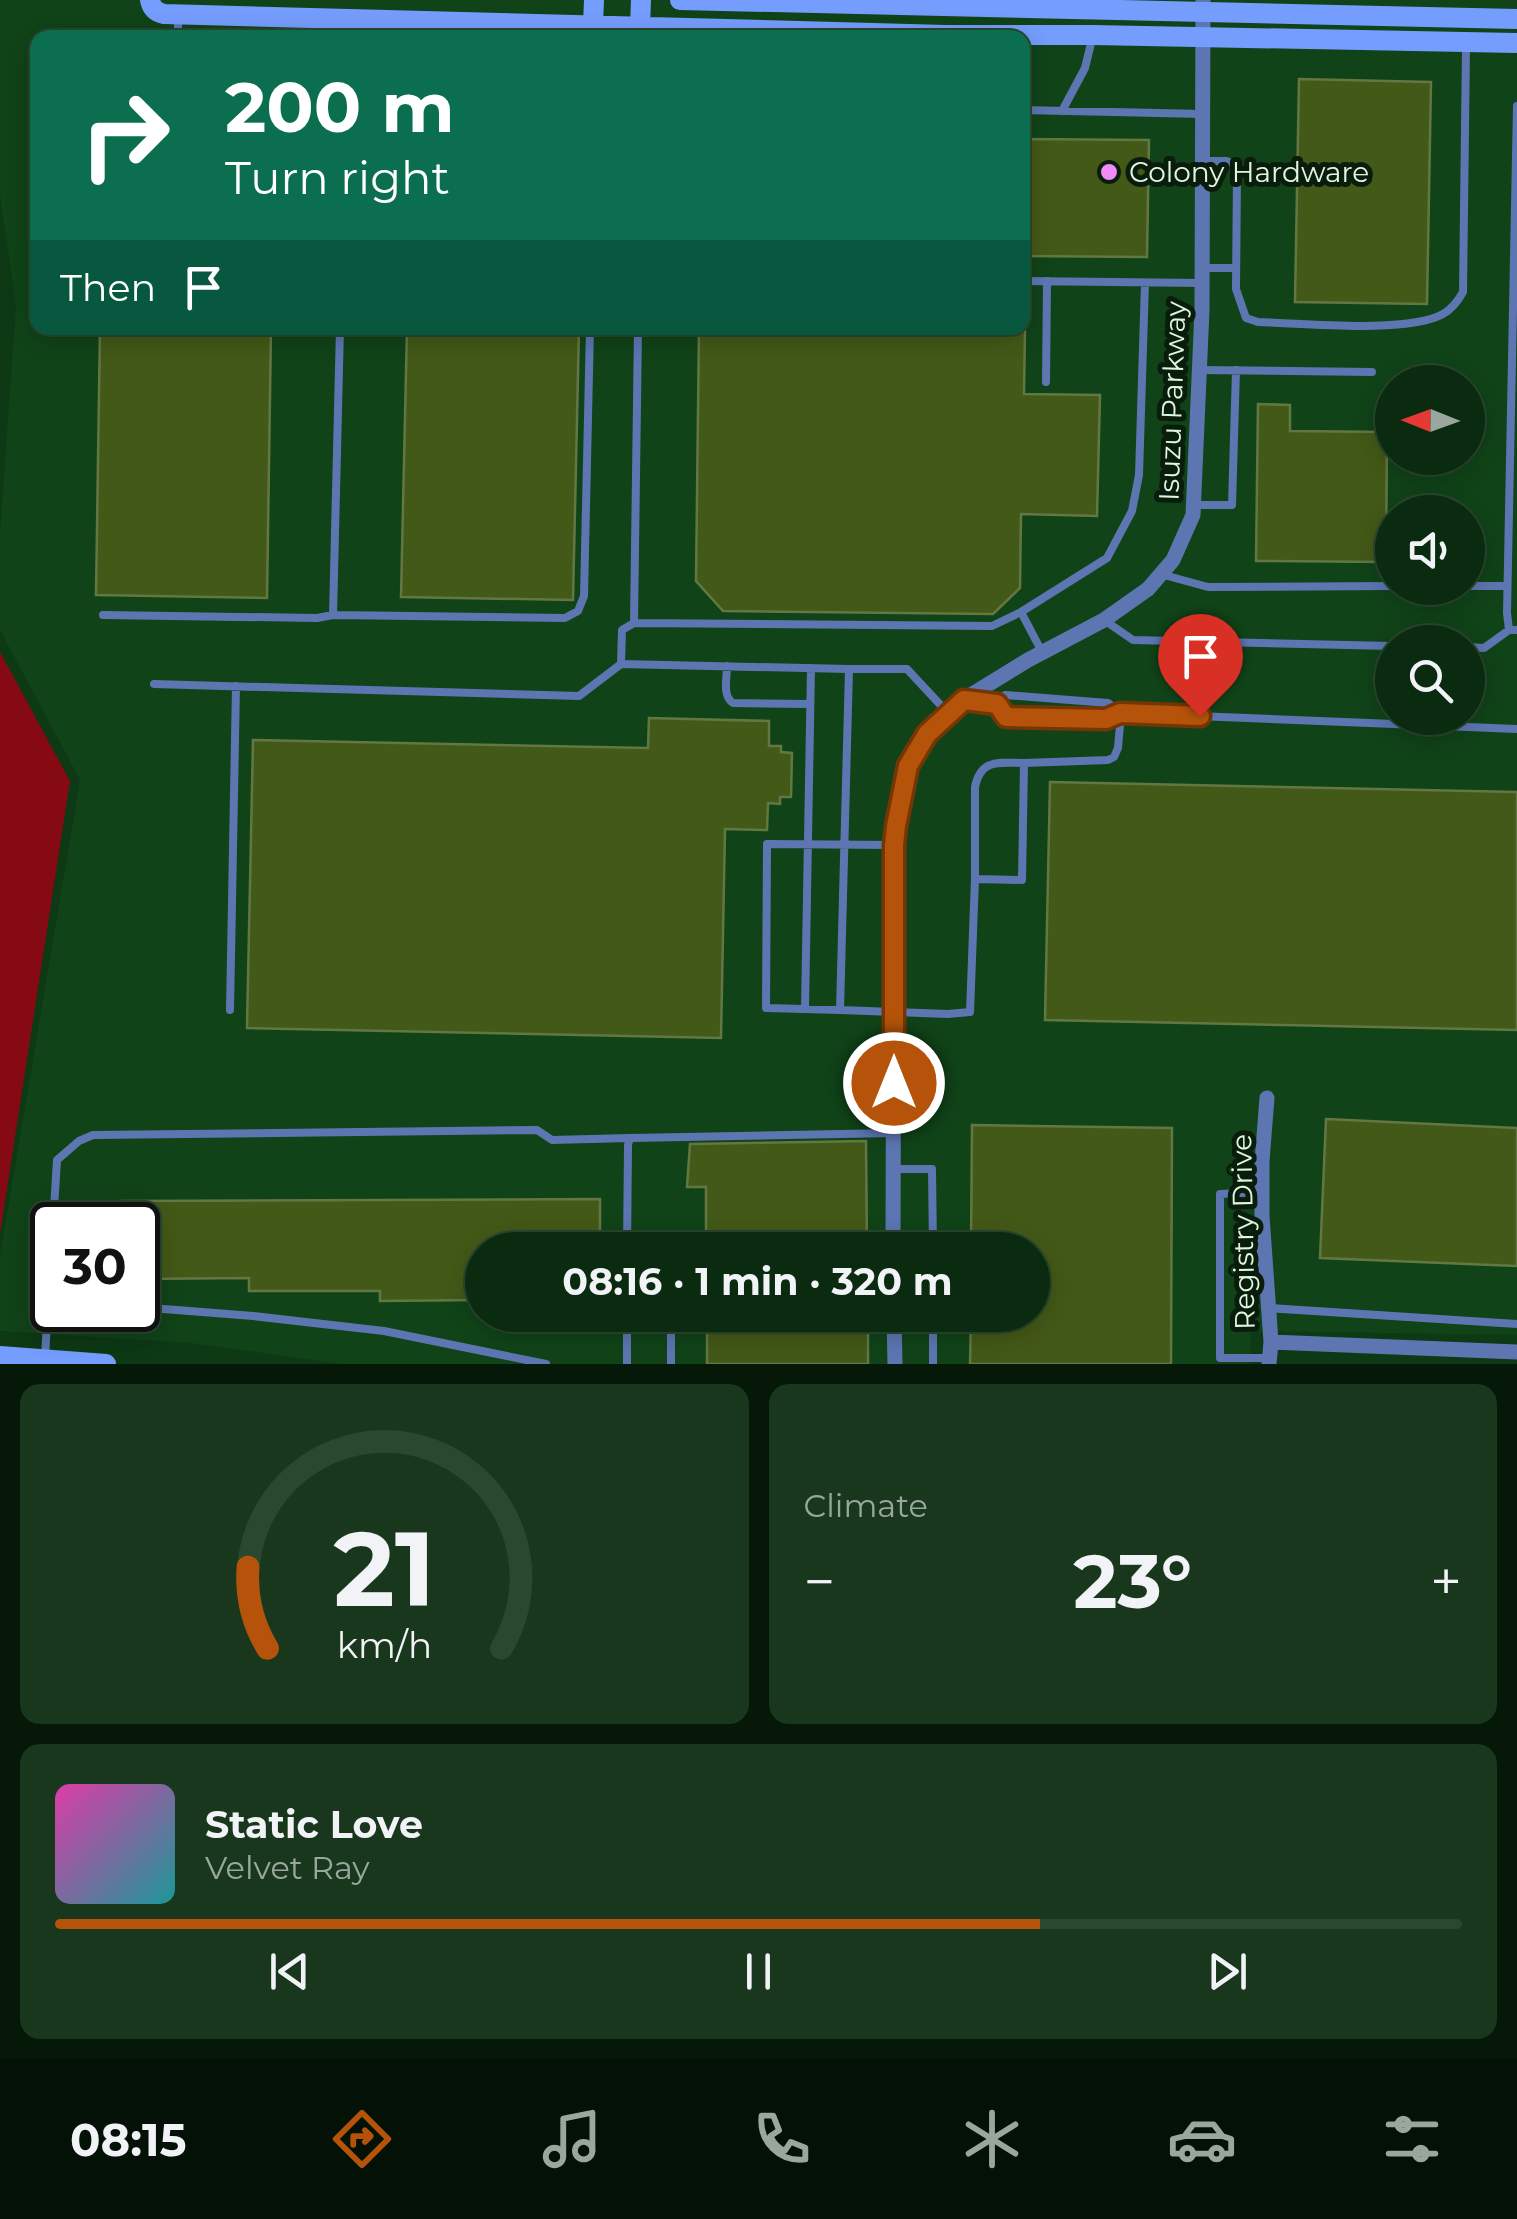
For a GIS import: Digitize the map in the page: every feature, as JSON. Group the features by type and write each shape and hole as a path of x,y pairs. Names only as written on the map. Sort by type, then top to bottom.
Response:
{"street":[{"path":"150,0 157,12 178,14 572,30"},
{"path":"592,30 594,0"},
{"path":"638,30 641,0"},
{"path":"680,0 1483,12 1517,18"},
{"path":"822,30 823,4"},
{"path":"1093,35 1094,5"},
{"name":"Isuzu Parkway","path":"893,1232 894,845 908,766 927,734 964,700 1104,620 1148,589 1173,560 1193,515 1202,276 1203,6"},
{"path":"1466,42 1483,12"},
{"path":"1030,36 1517,43"},
{"name":"Registry Drive","path":"1267,1098 1262,1192 1270,1355"},
{"path":"894,1332 895,1364"},
{"path":"1270,1355 1517,1352"},
{"path":"0,1356 106,1364"}],"lane":[{"path":"178,14 178,30"},
{"path":"1062,111 1085,68 1093,35"},
{"path":"1202,161 1227,161 1234,164 1237,172 1236,289 1246,318 1258,322 1415,324 1442,314 1464,292 1466,42"},
{"path":"1485,647 1513,630 1508,586 1517,106"},
{"path":"1030,110 1202,114"},
{"path":"1030,280 1146,282 1236,268"},
{"path":"1046,382 1047,281"},
{"path":"621,664 622,630 634,623 992,626 1107,558 1132,512 1138,475 1146,282"},
{"path":"333,615 340,335"},
{"path":"103,614 565,618 578,610 584,596 590,335"},
{"path":"634,623 638,335"},
{"path":"1200,370 1372,372"},
{"path":"1194,505 1232,504 1236,370"},
{"path":"1161,574 1208,587 1375,586"},
{"path":"1485,586 1508,586"},
{"path":"1020,612 1042,652"},
{"path":"1104,620 1133,640 1375,646"},
{"path":"154,684 580,696 621,664 907,669 948,712"},
{"path":"727,666 726,695 733,703 810,704"},
{"path":"805,1009 810,668"},
{"path":"840,1010 849,669"},
{"path":"230,1010 236,686"},
{"path":"997,704 1006,695 1108,703 1120,713"},
{"path":"964,700 997,704 1006,717 1106,719 1120,713 1517,729"},
{"path":"894,845 767,844 766,1008 970,1012 978,774 992,764 1108,760 1118,748 1120,713"},
{"path":"975,879 1022,880 1024,763"},
{"path":"54,1202 57,1160 79,1141 93,1135 537,1130 552,1140 893,1133"},
{"path":"627,1232 630,1138"},
{"path":"893,1168 932,1169 933,1232"},
{"path":"1262,1192 1220,1194 1220,1358 1270,1355"},
{"path":"1268,1308 1517,1324"},
{"path":"160,1309 384,1331 546,1364"},
{"path":"40,1361 45,1332"},
{"path":"627,1332 627,1364"},
{"path":"671,1332 671,1364"},
{"path":"933,1364 934,1332"}],"shaded area":[{"path":"0,0 1517,0 1517,1335 1251,1331 1250,1364 341,1364 191,1343 0,1331 0,1256 80,780 0,630 0,533 16,305 0,196"},
{"path":"0,652 70,781 0,1234"}],"building":[{"path":"1299,79 1431,82 1427,304 1295,302"},
{"path":"1030,139 1149,140 1147,257 1030,256"},
{"path":"100,335 271,335 267,598 96,595"},
{"path":"407,335 579,335 573,600 401,597"},
{"path":"699,335 1025,335 1024,394 1100,395 1097,516 1021,514 1020,588 993,614 723,611 696,581"},
{"path":"1258,404 1290,405 1290,431 1375,432 1375,475 1387,475 1387,495 1375,495 1375,562 1256,561"},
{"path":"649,718 769,721 769,746 781,746 781,752 792,753 791,797 780,797 780,804 768,803 767,830 725,829 721,1038 247,1028 253,740 648,748"},
{"path":"1050,782 1517,792 1517,1030 1045,1020"},
{"path":"1326,1119 1517,1128 1517,1266 1320,1258"},
{"path":"972,1125 1172,1128 1171,1364 970,1364 971,1332 1050,1332 1050,1232 971,1232"},
{"path":"866,1141 867,1232 706,1232 706,1187 687,1187 690,1144"},
{"path":"600,1199 600,1232 465,1232 465,1300 380,1301 380,1291 249,1291 249,1278 160,1279 160,1202 122,1201"},
{"path":"707,1332 868,1332 868,1364 707,1364"}],"place":[{"name":"Colony Hardware","path":"1109,172"}],"route":[{"path":"894,1083 894,845 908,766 927,734 964,700 997,704 1006,717 1106,719 1120,713 1200,716"}]}
